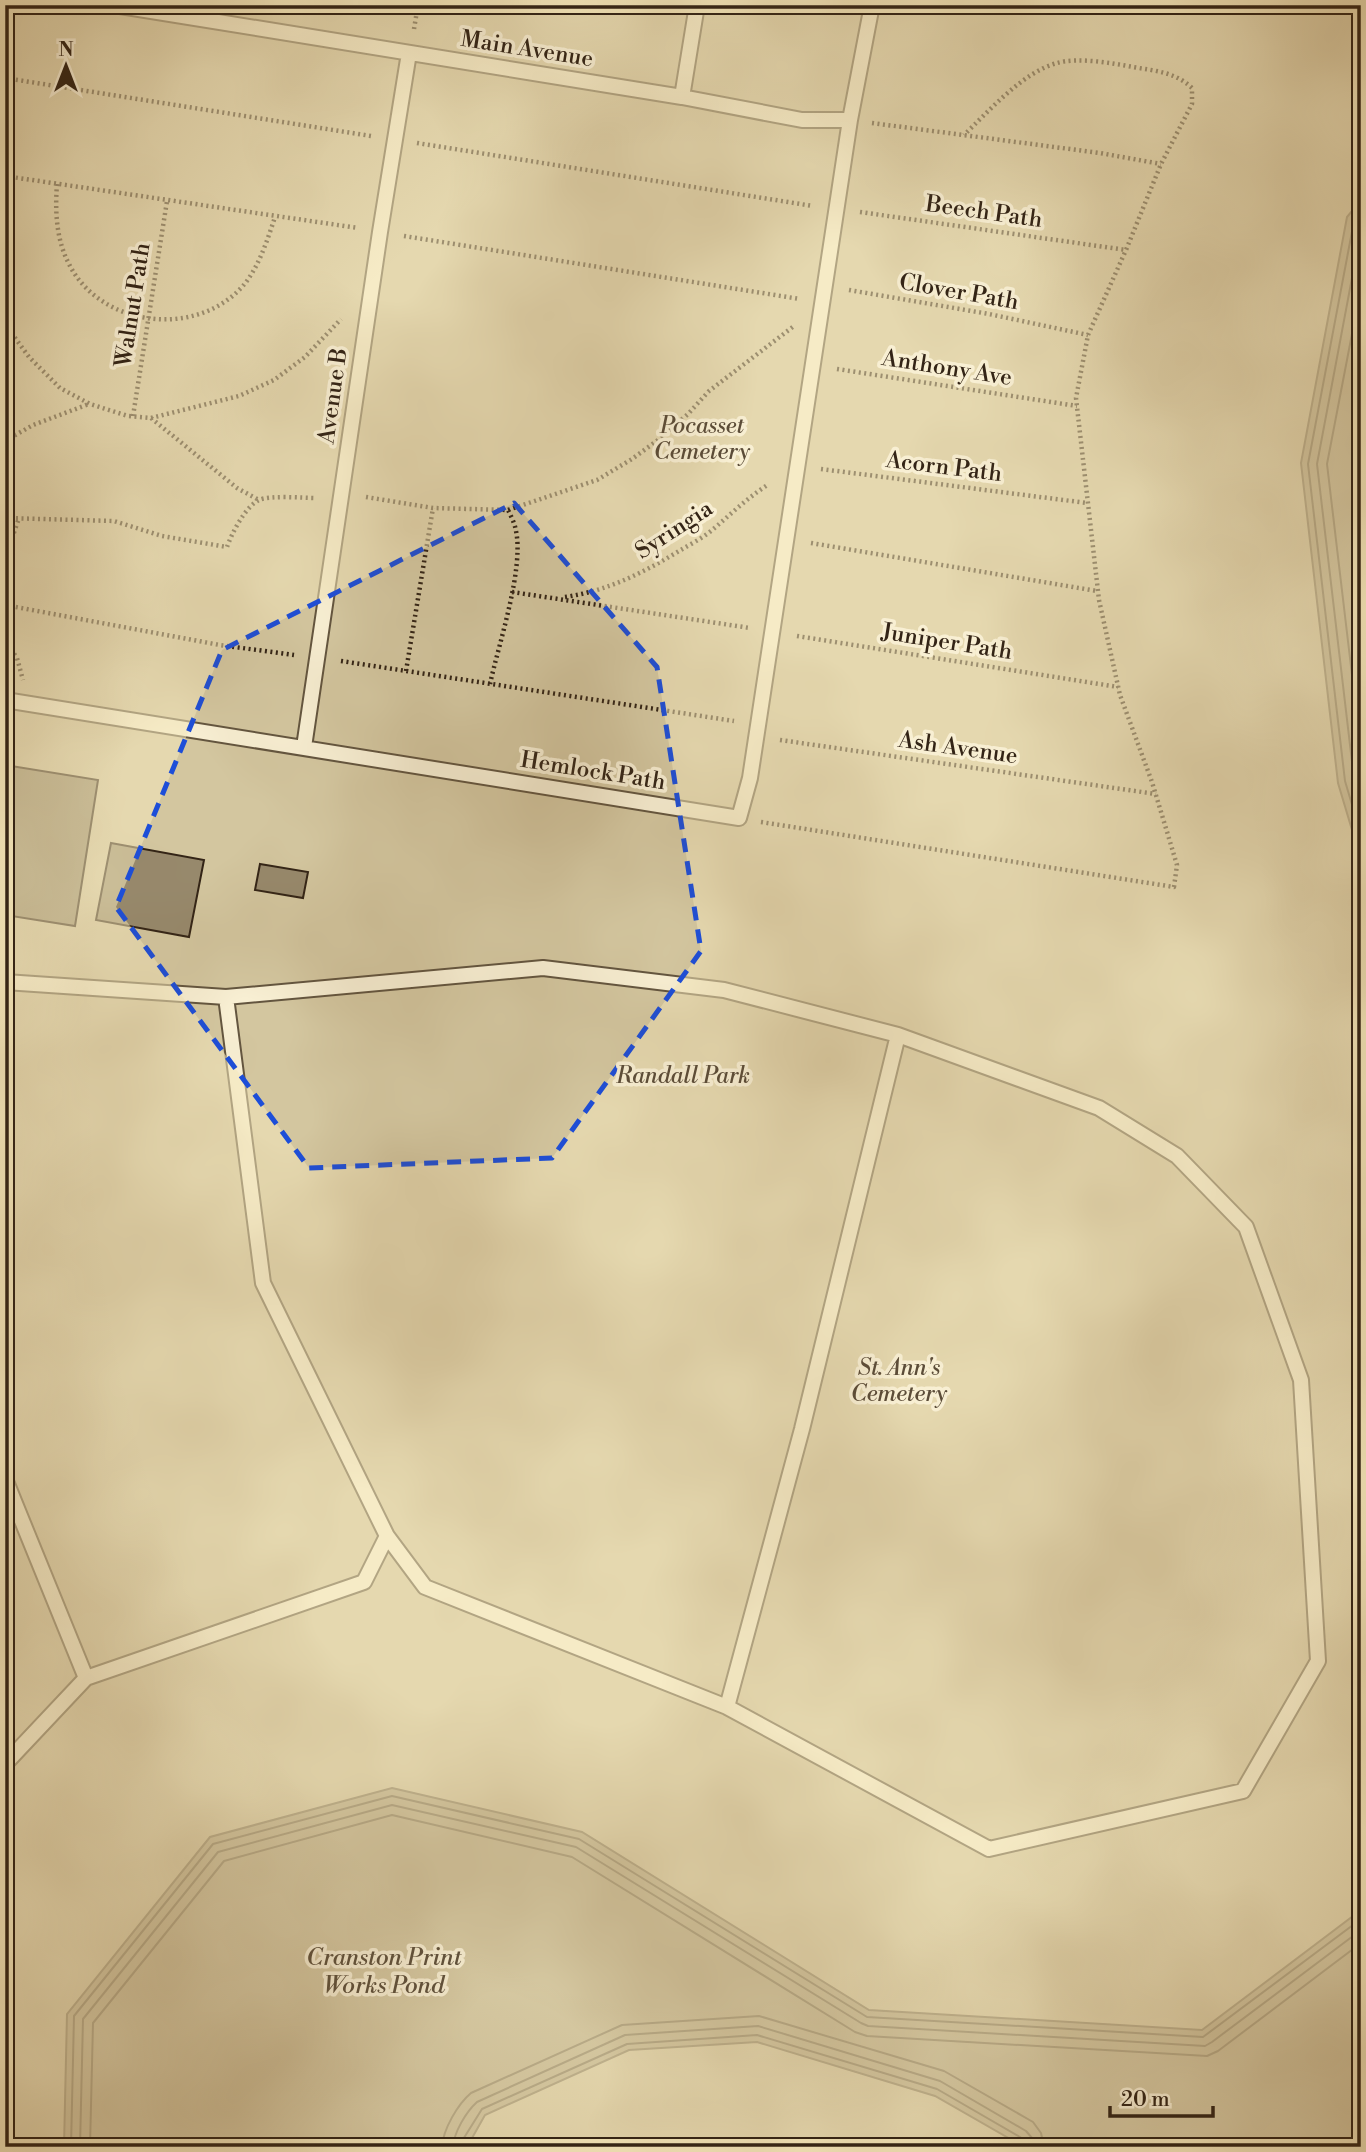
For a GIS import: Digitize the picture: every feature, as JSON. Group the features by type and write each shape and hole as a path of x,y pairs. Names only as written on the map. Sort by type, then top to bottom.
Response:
{"lane":[{"name":"Main Avenue","path":"114,5 682,97 802,120 850,120"},
{"path":"682,97 697,5"},
{"path":"739,818 750,778 850,120 872,5"},
{"name":"Avenue B","path":"304,747 380,232 410,53"},
{"name":"Hemlock Path","path":"12,702 739,818"},
{"path":"5,982 226,997 543,968 724,990 898,1035 1100,1108 1177,1156 1246,1227 1301,1380 1318,1661 1243,1791 989,1849 727,1707 425,1587 387,1536 263,1283 226,997"},
{"path":"727,1707 802,1429 898,1035"},
{"path":"5,1479 86,1678"},
{"path":"5,1763 86,1678 364,1582 387,1536"}],"path":[{"path":"739,818 1174,887 1177,865 1156,794 1118,687 1097,591 1076,398 1088,335 1161,164 1192,104 1192,88 1182,78 1159,71 1116,64 1060,62 1040,69 1007,94 964,135"},
{"path":"850,120 1100,153 1161,164"},
{"path":"5,176 380,232 822,303"},
{"path":"57,184 57,226 68,263 88,290 122,313 147,320 190,318 225,303 243,287 263,252 275,217"},
{"name":"Walnut Path","path":"133,416 167,201"},
{"name":"Beech Path","path":"836,209 1126,250"},
{"name":"Clover Path","path":"824,285 989,314 1088,335"},
{"path":"151,418 237,488 259,500 326,498 342,494 389,499 433,509 508,510 597,480 632,459 688,414 709,391 822,303"},
{"path":"5,324 29,357 60,388 90,404 151,418 239,396 274,380 305,356 344,317"},
{"name":"Anthony Ave","path":"812,365 1077,406"},
{"path":"5,441 33,425 90,404"},
{"name":"Acorn Path","path":"797,466 1087,503"},
{"name":"Syringia","path":"557,598 589,593 632,578 658,564 709,533 749,497 797,466"},
{"path":"5,518 114,521 162,536 227,547 242,517 259,500"},
{"path":"406,671 433,509"},
{"path":"490,684 512,592 516,563 516,531 508,510"},
{"path":"5,559 19,518"},
{"path":"786,538 1097,591"},
{"name":"Juniper Path","path":"512,592 1118,687"},
{"name":"Ash Avenue","path":"5,606 220,645 490,684 1156,794"},
{"path":"5,640 17,657 23,677 12,702"}],"highlighted area":[{"path":"514,503 657,667 701,951 552,1158 309,1168 116,907 222,650"}],"green space":[{"name":"Randall Park","path":"5,5 1361,5 1361,2147 5,2147"}],"water":[{"path":"1361,200 1361,860 1338,783 1301,463 1347,217"},
{"name":"Cranston Print Works Pond","path":"392,1788 582,1832 869,2010 1202,2030 1361,1910 1361,2147 1019,2147 1017,2143 935,2096 757,2042 629,2050 485,2115 467,2147 64,2147 67,2014 210,1837"}],"building":[{"path":"5,765 98,780 75,926 5,915"},
{"path":"111,843 204,860 189,937 96,920"},
{"path":"260,864 308,872 303,898 255,890"}],"park label":[{"name":"Pocasset Cemetery","path":"702,439"},
{"name":"St. Ann's Cemetery","path":"899,1381"}]}
